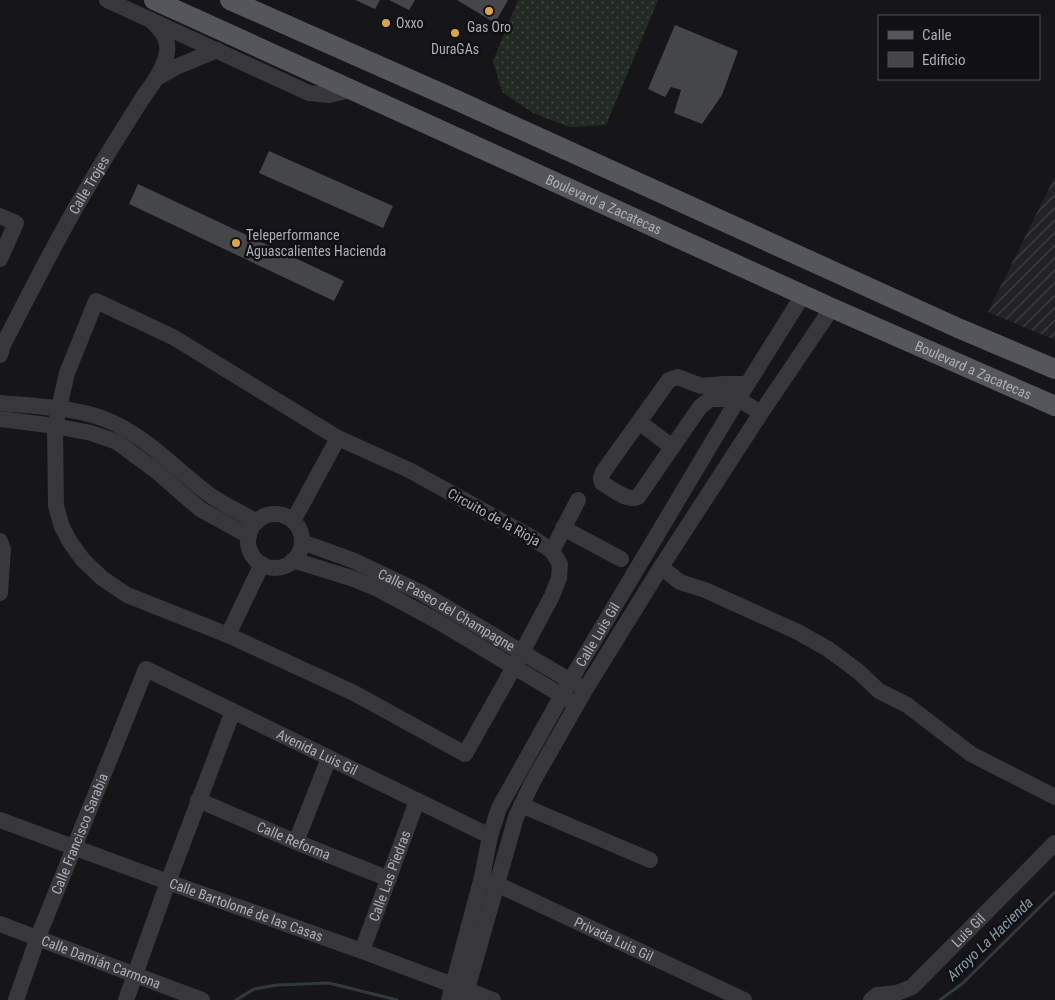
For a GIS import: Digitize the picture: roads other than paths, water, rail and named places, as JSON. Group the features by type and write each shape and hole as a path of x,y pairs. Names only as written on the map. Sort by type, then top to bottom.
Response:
{"main road":[{"name":"Boulevard a Zacatecas","path":"154,0 803,295 1055,406"},
{"path":"230,0 454,99 958,328 1055,368"}],"street":[{"path":"107,0 309,93 329,95 351,90"},
{"name":"Calle Trojes","path":"0,355 3,345 85,190 157,78 167,52 167,40 160,28 151,20"},
{"path":"157,78 217,50"},
{"path":"0,216 16,223 0,259"},
{"name":"Calle Luis Gil","path":"458,994 490,836 499,808 566,688 746,384 803,295"},
{"name":"Circuito de la Rioja","path":"96,301 172,336 338,438 409,470 531,537 552,551 560,564 559,578 552,596 465,754 354,693 228,635 127,594 102,578 83,560 66,534 56,506 55,426 58,408 66,373 96,301"},
{"name":"Calle Luis Gil","path":"458,994 498,884 516,817 532,783 581,697 661,567 761,412 832,308"},
{"path":"746,384 701,386 678,377 669,380 602,472 602,483 628,499 638,497 700,407 710,399 738,399 761,412"},
{"path":"0,402 58,408 102,418 136,435 253,529"},
{"path":"0,419 91,433 117,442 155,470 200,509 253,529"},
{"path":"639,422 672,447"},
{"path":"293,520 338,438"},
{"path":"552,551 578,500"},
{"path":"270,514 286,516 293,520 301,534 302,542 294,560 278,567 270,567 255,559 249,544 253,529 270,514"},
{"path":"563,528 621,560"},
{"path":"0,541 3,549 0,593"},
{"name":"Calle Paseo del Champagne","path":"302,542 352,560 422,593 470,620 518,660"},
{"name":"Calle Paseo del Champagne","path":"294,560 376,588 438,622 518,660 581,697"},
{"path":"228,635 262,564"},
{"path":"661,567 680,582 705,590 798,632 828,649 879,691 907,705 971,754 1055,797"},
{"name":"Avenida Luis Gil","path":"146,669 490,836"},
{"name":"Calle Francisco Sarabia","path":"16,1000 38,937 146,669"},
{"path":"126,1000 198,800 233,711"},
{"path":"296,842 329,758"},
{"name":"Calle Reforma","path":"198,800 389,879"},
{"name":"Calle Las Piedras","path":"362,951 417,801"},
{"path":"521,806 650,860"},
{"name":"Calle Bartolomé de las Casas","path":"0,820 362,951 458,994 493,1000"},
{"name":"Luis Gil","path":"871,1000 877,995 897,993 912,987 1055,842"},
{"name":"Privada Luis Gil","path":"482,877 744,1000"},
{"name":"Calle Damián Carmona","path":"0,924 202,1000"}],"waterway":[{"name":"Arroyo La Hacienda","path":"940,1000 963,983 1055,892"},
{"name":"Arroyo La Hacienda","path":"236,1000 254,989 277,985 329,983 397,1000"}],"place":[{"name":"Gas Oro","path":"489,11"},
{"name":"Oxxo","path":"386,23"},
{"name":"DuraGAs","path":"455,33"},
{"name":"Teleperformance Aguascalientes Hacienda","path":"236,243"}]}
